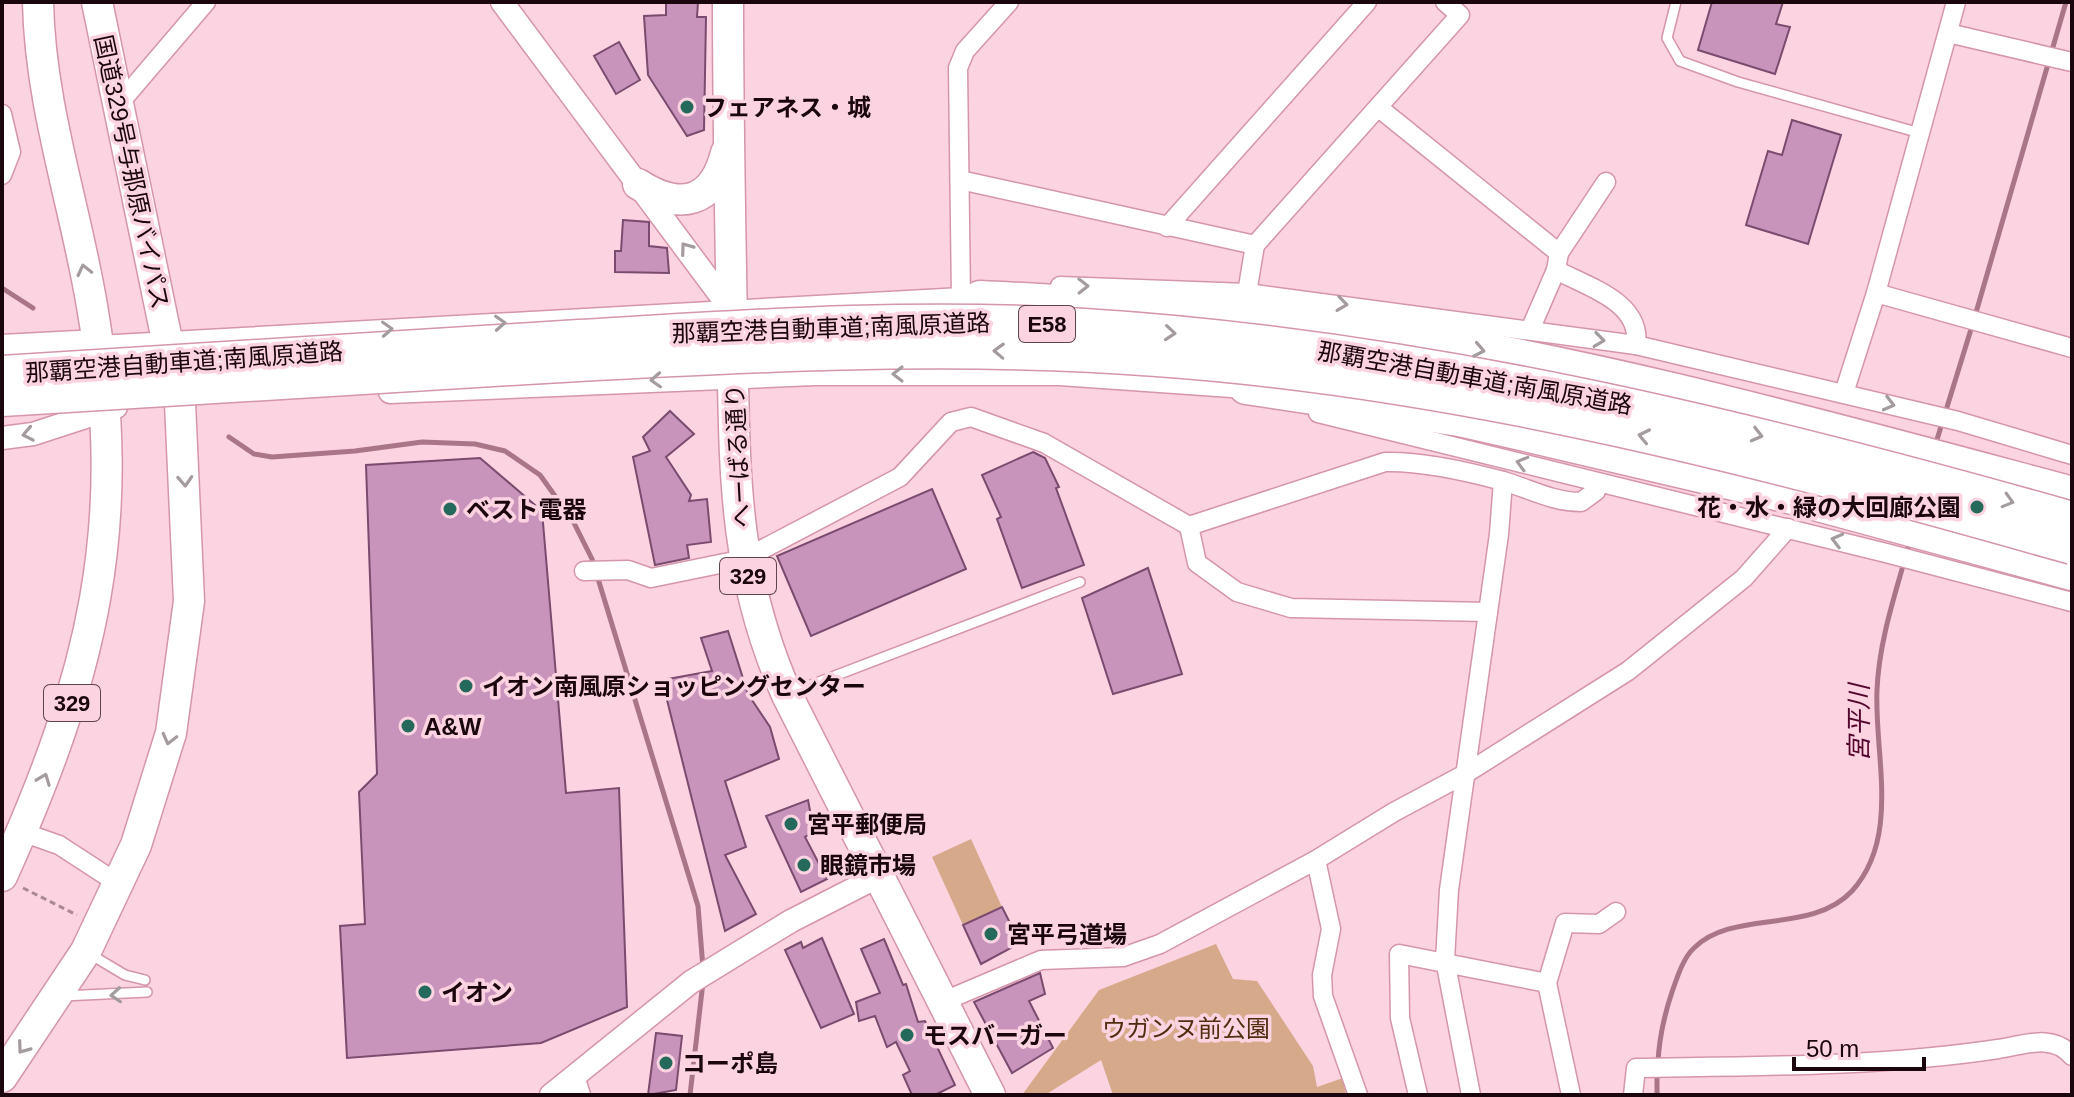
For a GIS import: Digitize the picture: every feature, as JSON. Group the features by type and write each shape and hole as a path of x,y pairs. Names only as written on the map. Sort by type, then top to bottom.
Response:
{"highway":[{"name":"329","path":"12,882 22,832 63,732 87,649 101,573 106,520 105,408 85,348 92,303 58,159 38,2"},
{"name":"国道329号与那原バイパス","path":"2,1077 58,996 96,959 119,884 150,808 179,691 189,579 180,403 170,341 97,2"},
{"name":"へーばる通り","path":"728,2 733,470 744,559 763,635 787,695 990,1095"},
{"path":"638,184 658,197 688,200 705,192 721,175 729,143"},
{"path":"970,299 1240,312 1402,335 1559,364 1788,418 2072,494"},
{"name":"那覇空港自動車道;南風原道路","path":"2,373 690,331 892,322 1094,327 1257,340 1495,377 1699,420 1905,472 2072,519"},
{"path":"2,352 85,348"},
{"name":"那覇空港自動車道;南風原道路","path":"2,399 696,357 995,350 1161,359 1347,380 1489,403 1693,447 1897,497 2072,547"},
{"path":"1246,387 1459,419 1789,496 2072,573"},
{"path":"2,414 105,408"}],"street":[{"path":"118,105 206,2"},
{"path":"502,2 732,311"},
{"path":"970,299 960,180 958,68 965,51 1009,2"},
{"path":"1167,227 1367,2"},
{"path":"1247,293 1255,245 1460,15 1445,2"},
{"path":"1844,393 1876,293 1956,2"},
{"path":"1948,33 2058,59"},
{"path":"1379,108 1558,261 1630,313 1638,332 1636,345"},
{"path":"2,114 11,152 2,175"},
{"path":"960,180 1255,245"},
{"path":"1530,330 1558,261 1606,182"},
{"path":"2,343 63,340 85,348 970,299 1002,287 1118,286 1247,293 1636,345 1958,421 2072,455"},
{"path":"1876,293 2072,348"},
{"path":"2,438 33,434 105,408 733,376 1060,374 1246,387 1262,400 1491,454 1597,484 1788,528 2072,602"},
{"path":"587,571 618,570 651,578 744,559 900,477 951,422 971,417 1044,443 1189,526 1385,462 1404,462 1503,481 1561,502 1581,502 1596,491 1597,484"},
{"path":"1471,1095 1445,960 1449,890 1503,481"},
{"path":"1189,526 1197,563 1237,592 1291,608 1488,612"},
{"path":"942,1002 1041,960 1123,957 1160,944 1316,860 1394,812 1465,774 1628,671 1744,578 1788,528"},
{"path":"22,832 59,845 119,884"},
{"path":"1316,860 1331,929 1322,975 1323,996 1358,1095"},
{"path":"551,1095 578,1085 691,982 739,950 879,876"},
{"path":"1571,1095 1547,983 1565,923 1599,924 1616,912"},
{"path":"1418,1095 1400,1018 1399,954 1445,960 1547,983"},
{"path":"1633,1095 1636,1068 1780,1066 1974,1052 2048,1041 2064,1045 2072,1056"}],"lane":[{"path":"1676,2 1667,38 1680,61 1738,82 1920,133"},
{"path":"787,695 1080,582"},
{"path":"96,959 145,980"},
{"path":"58,996 147,992"}],"path":[{"path":"12,882 77,916"}],"green space":[{"path":"971,839 1002,907 963,925 932,857"},
{"name":"ウガンヌ前公園","path":"1216,944 1233,979 1257,981 1313,1066 1317,1087 1343,1078 1346,1095 1113,1095 1101,1060 1045,1095 1022,1095 1099,990"}],"building":[{"path":"666,2 698,2 697,17 706,17 704,130 687,136 648,75 644,16 666,15"},
{"path":"1712,2 1783,2 1776,24 1790,27 1775,74 1698,50"},
{"path":"619,42 640,80 616,94 594,56"},
{"path":"1792,120 1841,135 1808,244 1746,225 1768,151 1782,155"},
{"path":"623,220 649,222 649,246 667,248 669,273 615,272 615,251 621,251"},
{"path":"670,411 694,434 666,457 691,495 689,501 707,499 711,542 687,545 689,558 655,565 633,457 650,451 643,437"},
{"path":"1033,452 1045,458 1059,487 1056,488 1084,565 1022,588 997,519 1001,517 982,475"},
{"name":"イオン南風原ショッピングセンター","path":"480,458 542,511 566,793 619,788 627,1007 541,1043 347,1058 340,926 365,924 359,792 377,774 366,465"},
{"path":"932,489 966,569 811,636 777,556"},
{"path":"1148,568 1182,674 1113,694 1082,598"},
{"path":"728,631 748,694 770,727 779,759 725,781 746,847 725,855 756,914 725,931 662,680 712,671 701,638"},
{"path":"808,800 814,832 805,837 827,879 801,892 766,816"},
{"name":"宮平弓道場","path":"1002,907 1020,943 981,964 963,925"},
{"path":"822,938 854,1014 821,1028 785,950 801,942 803,948"},
{"path":"884,939 903,985 906,984 918,1022 925,1021 955,1085 935,1095 912,1095 903,1075 910,1071 896,1042 887,1047 875,1016 859,1021 856,1002 880,993 861,949"},
{"path":"1040,973 1045,994 1029,1001 1053,1048 1012,1073 974,1002"},
{"name":"コーポ島","path":"656,1033 682,1036 676,1090 648,1095"}],"waterway":[{"path":"1975,316 2066,2"},
{"path":"2,288 33,308"},
{"name":"宮平川","path":"1935,446 1972,326"},
{"path":"229,437 254,454 272,457 422,442 475,444 505,451 540,475 573,521 592,559 698,906 703,968"},
{"name":"宮平川","path":"1658,1063 1669,1001 1681,968 1694,948 1710,936 1729,929 1816,913 1852,891 1867,869 1881,821 1878,671 1889,614 1910,541"},
{"path":"690,1095 703,982"},
{"name":"宮平川","path":"1657,1073 1657,1095"}],"place":[{"name":"フェアネス・城","path":"687,107"},
{"name":"花・水・緑の大回廊公園","path":"1977,507"},
{"name":"ベスト電器","path":"450,509"},
{"name":"イオン南風原ショッピングセンター","path":"466,686"},
{"name":"A&W","path":"408,726"},
{"name":"宮平郵便局","path":"791,824"},
{"name":"眼鏡市場","path":"804,865"},
{"name":"宮平弓道場","path":"991,934"},
{"name":"イオン","path":"425,992"},
{"name":"モスバーガー","path":"907,1035"},
{"name":"コーポ島","path":"666,1063"}]}
